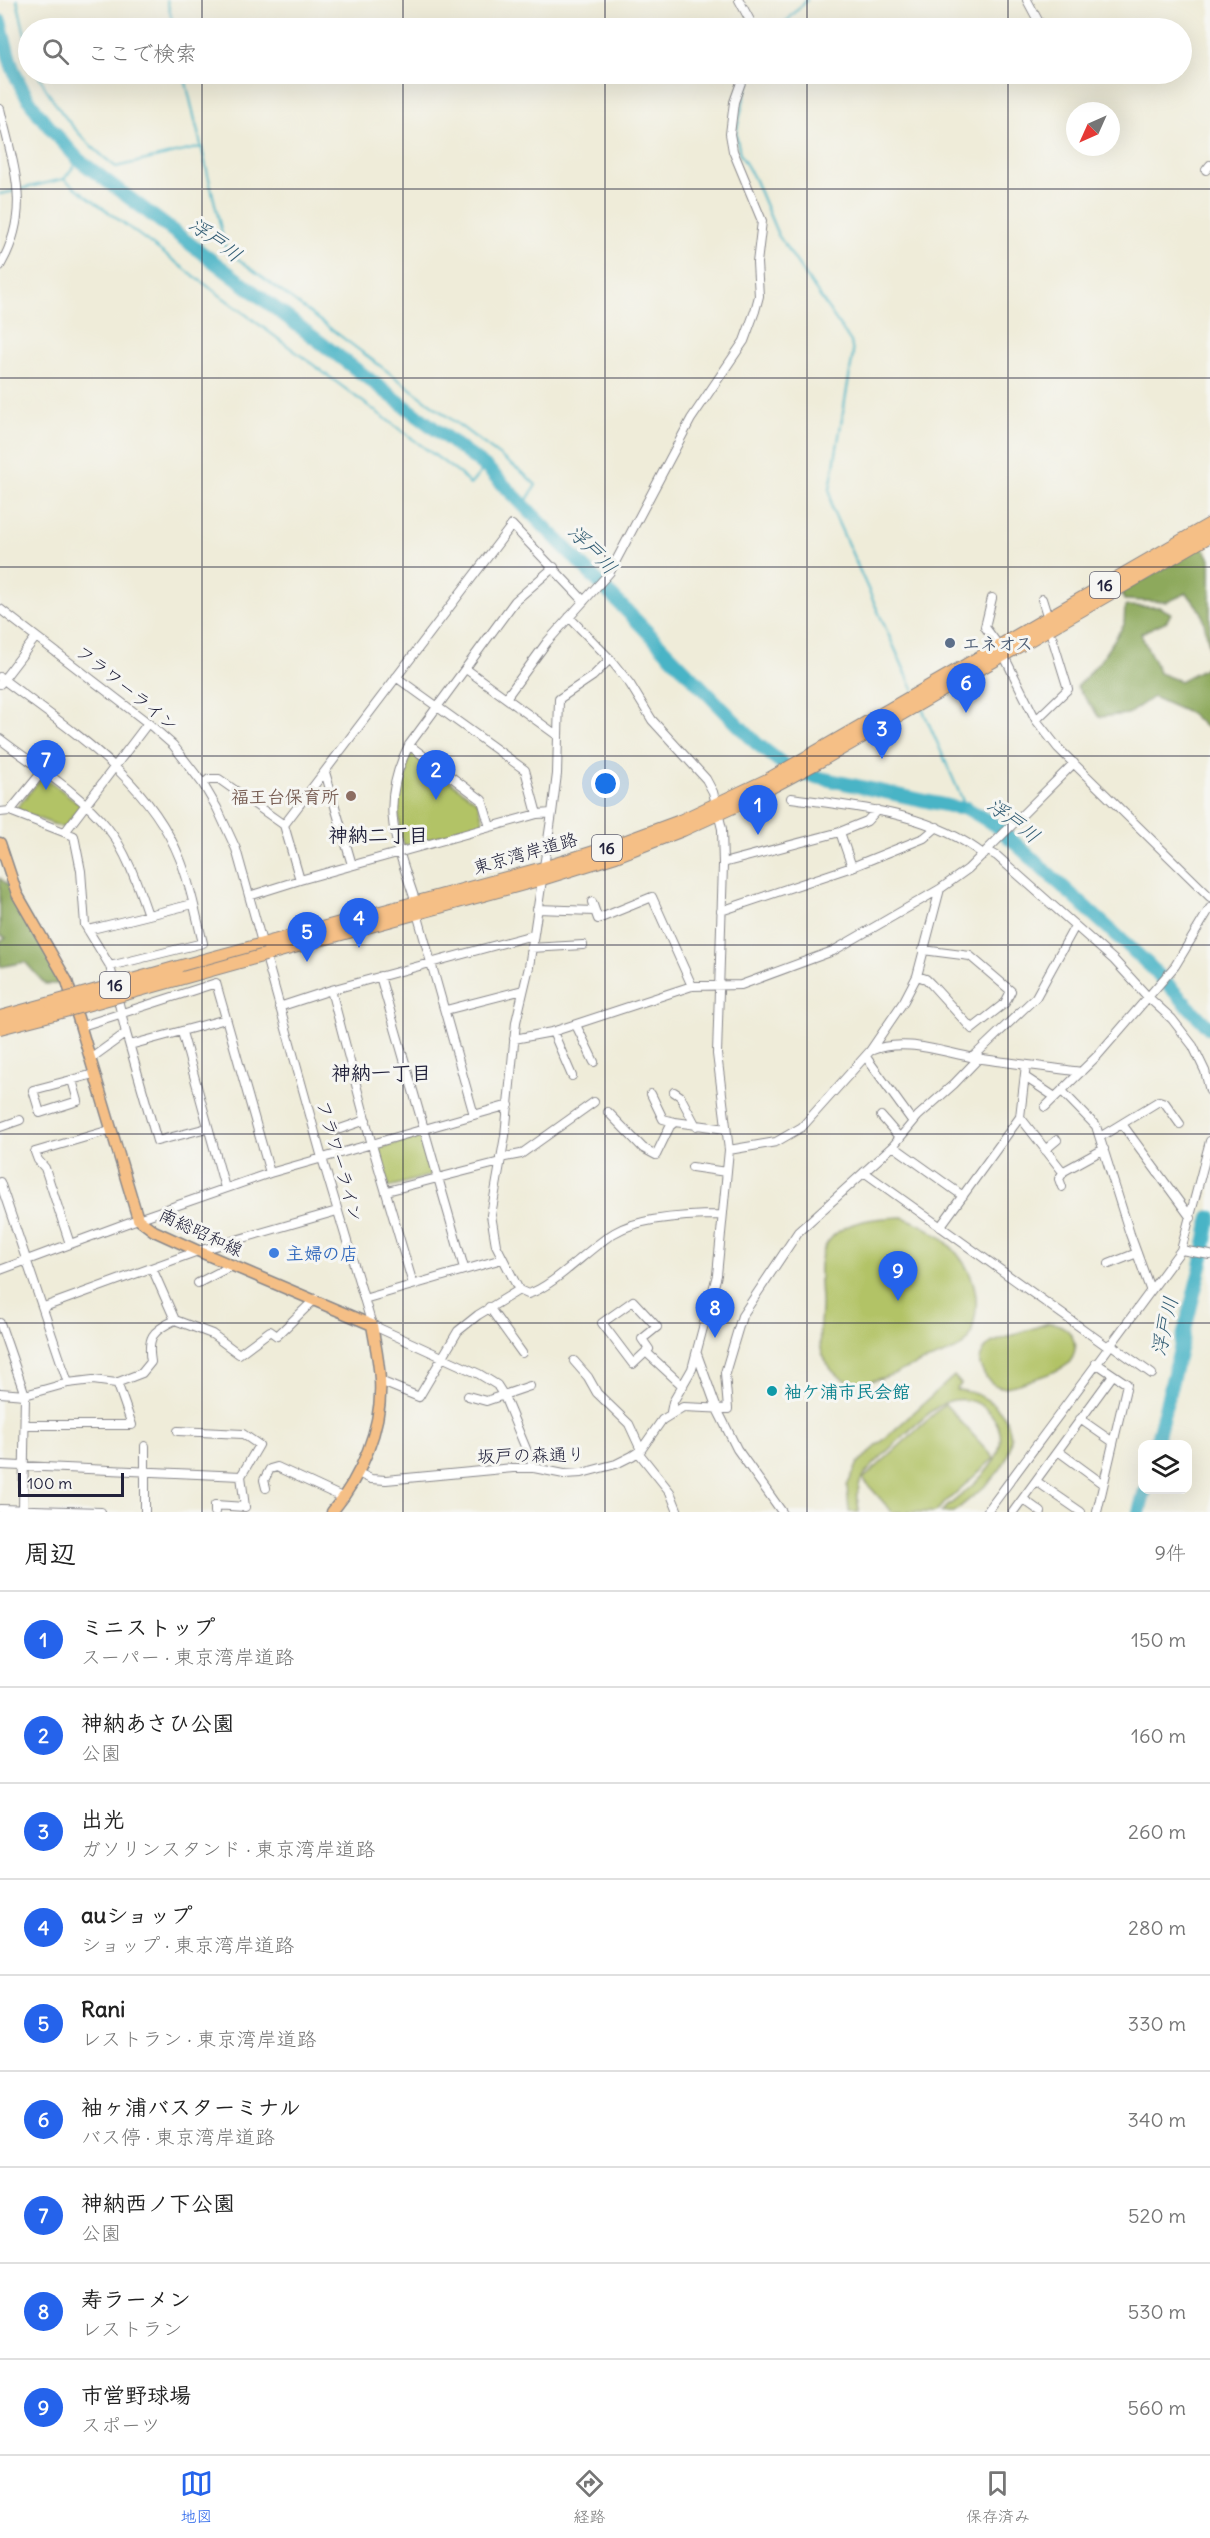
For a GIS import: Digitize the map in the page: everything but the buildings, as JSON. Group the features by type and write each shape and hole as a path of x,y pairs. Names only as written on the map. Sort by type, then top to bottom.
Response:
{"highway":[{"name":"東京湾岸道路","path":"1002,651 1210,524"},
{"name":"東京湾岸道路","path":"0,1028 53,1008 542,874 718,809 1210,536"},
{"name":"東京湾岸道路","path":"0,1017 53,1008"}],"main road":[{"name":"南総昭和線","path":"0,843 17,894 67,981 138,1219 154,1231 198,1251 372,1324"},
{"path":"332,1512 344,1498 358,1473 375,1428 380,1381 372,1324"}],"street":[{"path":"739,0 749,18"},
{"path":"1028,0 1037,18"},
{"path":"506,698 569,617 610,572 691,419 744,341 759,296 757,263 762,221 733,151 730,134 734,102 740,84"},
{"path":"0,110 20,207 16,234 0,266"},
{"path":"284,825 512,525 586,599"},
{"path":"474,1115 446,1010 399,852 393,828 391,797 397,767 408,745 515,601 554,567"},
{"path":"992,598 985,627 1002,651 1036,720 1074,763 1210,897"},
{"path":"1042,599 1046,612"},
{"name":"フラワーライン","path":"0,609 148,723 173,746 203,784 227,829 249,896 322,1158 372,1324"},
{"path":"569,617 610,659 630,684 652,720 706,779 718,809"},
{"path":"36,637 1,680 115,765 140,791 167,831 181,860 203,943 110,966"},
{"path":"1036,720 1068,689 1052,637"},
{"path":"610,659 593,676 559,699 557,774 531,948 518,1008 509,1105 491,1215 494,1238 502,1259 519,1290 528,1294 609,1236 630,1226 679,1217 722,1215"},
{"path":"466,669 558,736"},
{"path":"396,677 525,770 537,814"},
{"path":"65,832 148,723"},
{"path":"0,739 85,804 108,828 136,881 148,915"},
{"path":"408,745 482,800 490,827"},
{"path":"514,1039 553,1032 692,986 741,985 833,951 940,889 986,853 1074,763"},
{"path":"42,772 5,811 74,836 81,871 83,918 110,966 126,1033 157,1141 207,1128"},
{"path":"325,772 352,865"},
{"path":"203,784 209,779 219,779 284,825 300,880"},
{"path":"791,798 877,810 937,827 964,839 986,853 997,856 1114,960 1172,1019 1193,1046 1205,1071 1210,1091"},
{"name":"坂戸の森通り","path":"358,1473 372,1479 386,1480 534,1468 564,1474 582,1473 616,1464 639,1451 662,1420 671,1412 673,1402 683,1386 696,1354 717,1275 729,1150 717,1054 723,863 718,809"},
{"path":"723,863 840,832 867,821 877,810"},
{"path":"249,896 537,814 552,813"},
{"path":"721,911 852,867 924,838 937,827"},
{"path":"840,832 852,867"},
{"path":"729,1150 776,1142 802,1126 868,1054 898,1010 916,976 940,889"},
{"path":"537,909 593,906 597,919 652,897 692,986"},
{"path":"88,930 193,904"},
{"path":"1045,1107 1081,1072 1175,966 1210,908"},
{"path":"671,1412 683,1407 728,1409 725,1372 742,1316 798,1232 893,1146 913,1122 1036,997 1075,926"},
{"path":"279,1006 533,935"},
{"path":"531,948 583,945"},
{"path":"916,976 926,978 972,1029 1005,1003 1011,991 970,956 923,950"},
{"path":"380,976 464,1268"},
{"path":"82,1026 216,983 270,1173"},
{"path":"331,990 372,1145 413,1284"},
{"path":"446,1010 523,990"},
{"path":"130,1045 226,1019"},
{"path":"576,1025 594,1062"},
{"path":"182,1032 225,1188"},
{"path":"553,1032 572,1076"},
{"path":"90,1059 126,1033"},
{"path":"868,1054 882,1046 906,1045 976,1058 1081,1072"},
{"path":"868,1054 913,1122"},
{"path":"940,1227 1020,1117 1026,1065"},
{"path":"72,1080 78,1101 39,1113 33,1090 94,1074"},
{"path":"1025,1077 1059,1094 1092,1120 1100,1137 1150,1289"},
{"path":"674,1092 680,1096 696,1126"},
{"path":"651,1094 663,1119 726,1129"},
{"path":"1100,1137 1159,1101 1165,1103 1180,1124"},
{"path":"387,1191 438,1179 521,1154 594,1102"},
{"path":"0,1270 270,1173 509,1105"},
{"path":"608,1112 643,1148 656,1155 670,1126 675,1122"},
{"path":"881,1116 900,1138"},
{"path":"1020,1117 1063,1172"},
{"path":"0,1127 20,1120"},
{"path":"340,1129 366,1120"},
{"path":"1122,1124 1191,1218"},
{"path":"70,1244 45,1168 35,1152 110,1130"},
{"path":"1045,1150 1057,1140"},
{"path":"987,1512 1150,1289 1181,1251 1210,1141"},
{"path":"893,1146 963,1196"},
{"path":"1062,1187 1059,1179 1063,1172 1104,1149"},
{"path":"692,1167 726,1172"},
{"path":"864,1172 1152,1374"},
{"path":"0,1182 68,1383"},
{"path":"44,1307 198,1251 338,1211"},
{"path":"1181,1251 1210,1255"},
{"path":"1109,1264 1137,1253"},
{"path":"364,1299 464,1268 502,1259"},
{"path":"198,1283 233,1265"},
{"path":"152,1268 175,1320 212,1334 239,1354 270,1331 277,1336 315,1299"},
{"path":"380,1381 419,1397 458,1331 489,1307 519,1290"},
{"path":"633,1301 657,1327 642,1339 650,1350 646,1352 633,1365 602,1323 633,1301"},
{"path":"489,1307 522,1353"},
{"path":"0,1393 25,1395 68,1383 93,1380 117,1382 142,1373 151,1362 149,1348 151,1336 158,1329 175,1320"},
{"path":"0,1323 25,1395 22,1509"},
{"path":"372,1324 444,1356 497,1385 504,1396 534,1468"},
{"path":"646,1352 683,1386"},
{"path":"696,1354 717,1409 736,1449 783,1512"},
{"path":"574,1361 588,1377 597,1393 629,1424 639,1451 670,1492 678,1512"},
{"path":"1096,1363 1127,1384 1097,1512"},
{"path":"1014,1512 1113,1375"},
{"path":"25,1425 132,1425 117,1382"},
{"path":"468,1395 486,1401 530,1386"},
{"path":"1080,1419 1113,1442"},
{"path":"178,1431 243,1434 259,1445 241,1476 245,1507 215,1505 215,1512"},
{"path":"145,1446 146,1512"},
{"path":"1058,1451 1103,1484"},
{"path":"0,1466 241,1476"},
{"path":"266,1488 264,1480 270,1469 277,1467 344,1498"},
{"path":"1036,1481 1081,1512"},
{"path":"1023,1499 1041,1512"},
{"path":"0,1509 101,1512"}],"green space":[{"path":"1203,546 1210,559 1210,650 1202,613 1187,593 1167,602 1124,600 1122,592"},
{"path":"1125,606 1159,607 1171,613 1167,621 1141,633 1159,673 1180,681 1203,669 1210,662 1210,728 1205,727 1191,714 1153,697 1128,714 1099,717 1077,687 1100,661 1124,625"},
{"path":"411,753 478,802 484,824 403,846 396,798"},
{"path":"43,776 81,805 64,828 15,810"},
{"path":"0,878 8,885 53,954 60,984 45,984 25,962 0,967 0,942 6,938 0,935"},
{"path":"422,1136 432,1175 389,1187 379,1148"},
{"path":"902,1217 934,1233 947,1243 968,1270 974,1286 976,1303 971,1336 965,1344 952,1351 880,1379 853,1382 841,1378 831,1369 823,1355 820,1342 820,1266 823,1250 833,1236 848,1226 866,1220"},
{"path":"1048,1323 1063,1327 1075,1343 1073,1357 1068,1364 1026,1382 1008,1386 999,1387 990,1381 980,1363 981,1355 991,1343"},
{"path":"954,1376 961,1384 956,1390 970,1392 993,1404 1008,1424 1011,1436 1010,1449 1000,1470 954,1512 941,1512 988,1469 996,1457 1000,1443 999,1429 987,1410 969,1401 949,1401 924,1418 865,1474 858,1488 859,1512 849,1512 847,1486 858,1463"},
{"path":"945,1404 994,1458 935,1512 892,1512 863,1479"}],"waterway":[{"path":"17,0 21,18"},
{"path":"167,0 172,18"},
{"path":"790,18 807,0"},
{"name":"浮戸川","path":"0,21 18,80"},
{"name":"浮戸川","path":"20,84 32,105 79,160 488,469 756,743 793,772 966,808 995,825 1149,965 1210,1029"},
{"path":"43,84 71,125 116,167 201,147"},
{"path":"186,84 226,250 524,474 536,485 524,505"},
{"path":"748,84 736,134 740,154 754,178 778,235 851,342 853,354 830,489 832,509 913,689"},
{"path":"20,189 64,179 79,160"},
{"path":"64,179 461,475 470,485 485,467"},
{"path":"0,194 15,191"},
{"path":"922,708 966,808"},
{"name":"浮戸川","path":"1157,1440 1201,1266 1210,1217"},
{"name":"浮戸川","path":"1139,1512 1144,1494"}],"place":[{"name":"エネオス","path":"950,643"},
{"name":"袖ヶ浦バスターミナル","path":"966,713"},
{"name":"出光","path":"882,759"},
{"name":"神納西ノ下公園","path":"46,790"},
{"name":"福王台保育所","path":"351,796"},
{"name":"神納あさひ公園","path":"436,800"},
{"name":"ミニストップ","path":"758,835"},
{"name":"auショップ","path":"359,948"},
{"name":"Rani","path":"307,962"},
{"name":"主婦の店","path":"274,1253"},
{"name":"市営野球場","path":"898,1301"},
{"name":"寿ラーメン","path":"715,1338"},
{"name":"袖ケ浦市民会館","path":"772,1391"}],"district":[{"name":"神納二丁目","path":"378,834"},
{"name":"神納一丁目","path":"381,1072"}]}
